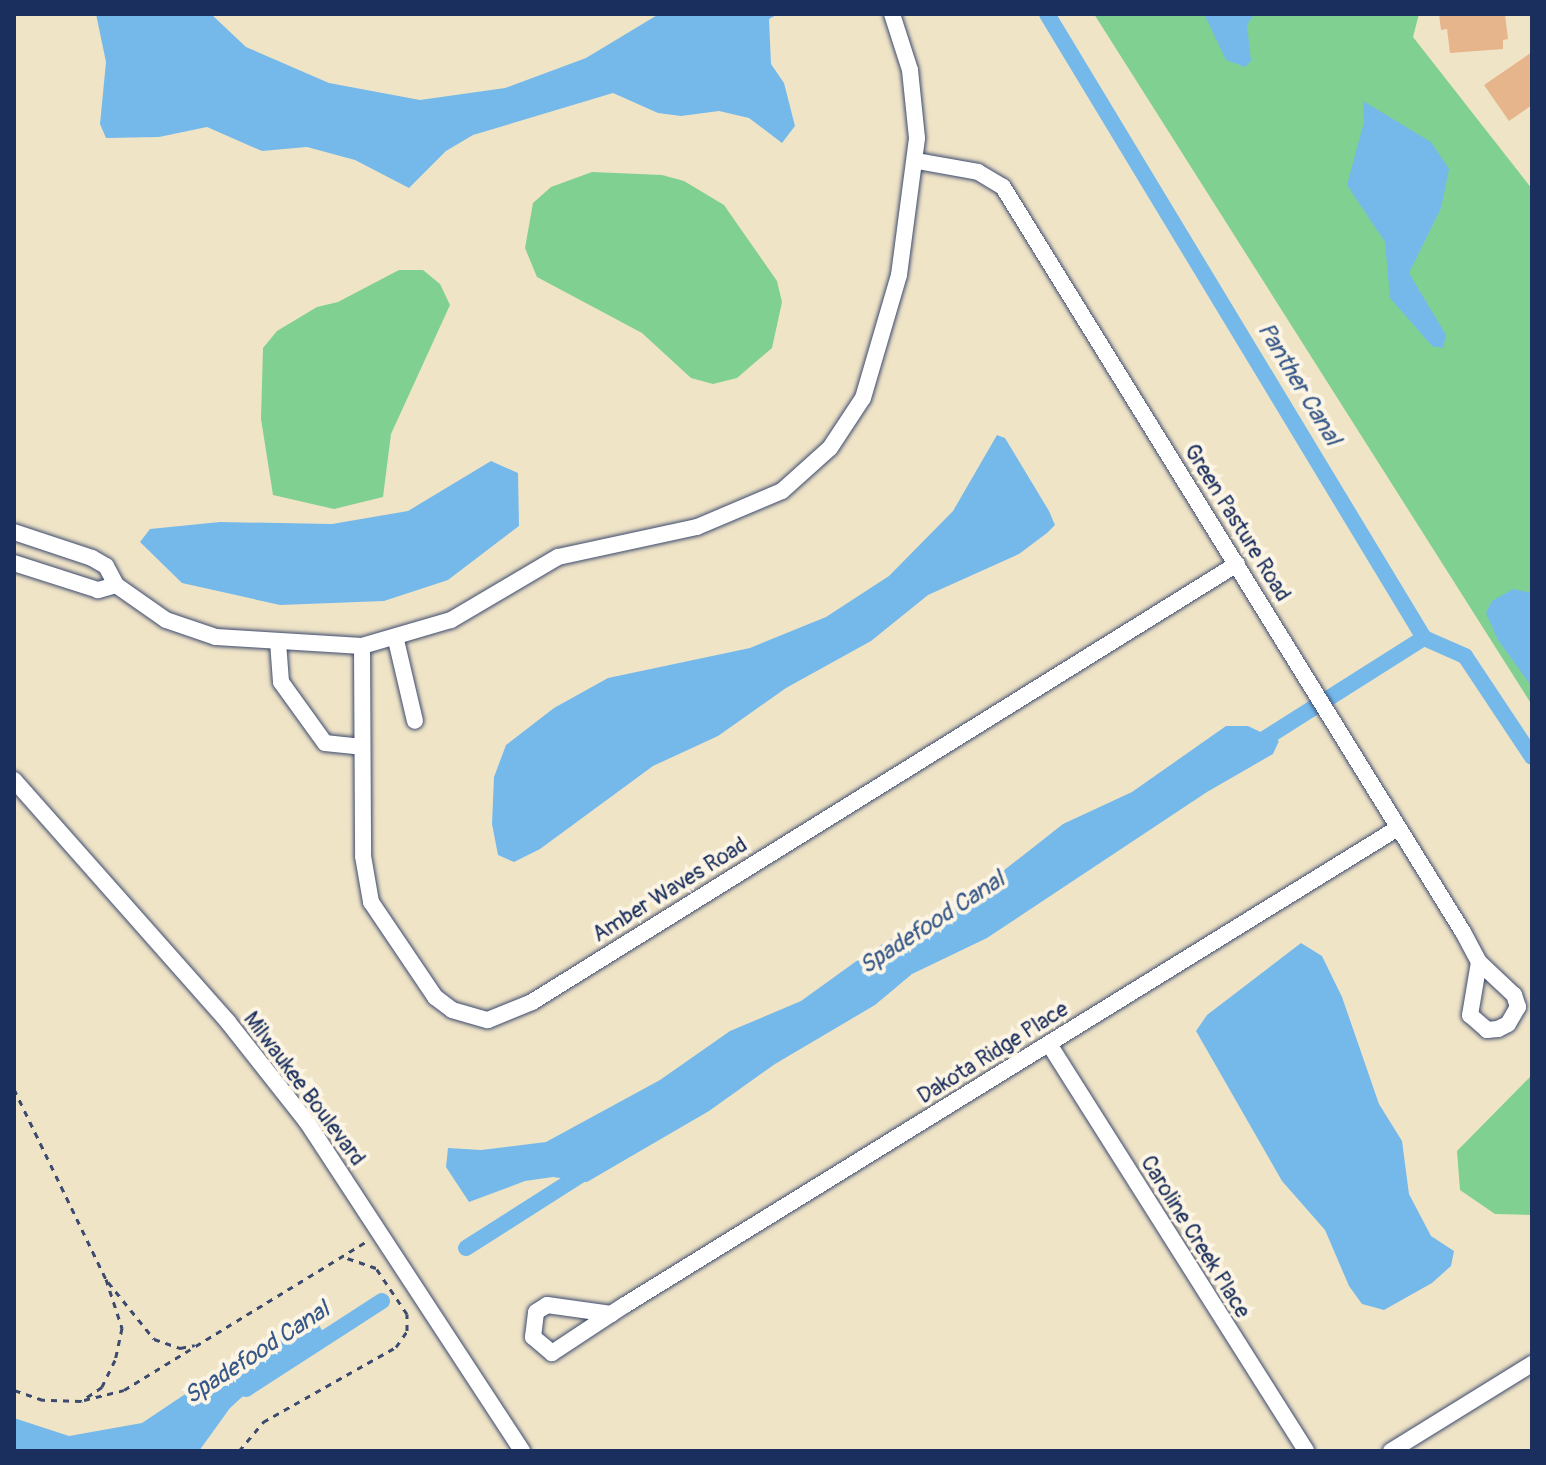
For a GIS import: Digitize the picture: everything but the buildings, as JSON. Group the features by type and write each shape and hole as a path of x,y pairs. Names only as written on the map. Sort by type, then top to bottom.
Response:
{"street":[{"path":"14,532 92,558 106,566 116,585 188,629 278,642 362,646 396,640 451,620 558,557 728,518 782,491 809,470 848,423 874,367 899,275 917,161 910,70 892,14"},
{"name":"Green Pasture Road","path":"917,161 978,172 1003,187 1479,962"},
{"path":"37,538 21,565 98,590 116,585"},
{"name":"Amber Waves Road","path":"362,646 363,856 371,902 435,997 471,1018 506,1016 1237,564"},
{"path":"396,640 415,721"},
{"path":"278,642 281,682 325,743 362,747"},
{"name":"Milwaukee Boulevard","path":"14,780 228,1022 307,1122 522,1451"},
{"name":"Dakota Ridge Place","path":"611,1314 1398,828"},
{"name":"Caroline Creek Place","path":"1049,1044 1306,1451"},
{"path":"1391,1451 1532,1364"}],"path":[{"path":"14,1089 106,1279 122,1328 115,1360 102,1387 81,1401"},
{"path":"14,1390 43,1400 81,1401 124,1390 379,1233"},
{"path":"239,1451 263,1422 396,1347 407,1331 407,1314 376,1268 342,1256"},
{"path":"106,1279 154,1339 180,1348 197,1345"}],"green space":[{"path":"1094,14 1419,14 1413,37 1532,189 1532,705"},
{"path":"592,172 662,175 684,181 724,205 777,281 782,302 772,348 737,378 713,384 691,378 642,333 537,277 525,248 533,203 551,187"},
{"path":"399,270 423,270 440,284 450,305 391,434 383,497 334,509 273,495 261,419 263,348 277,331 317,307 338,302"},
{"path":"1532,1075 1532,1215 1495,1214 1460,1190 1457,1151"}],"water":[{"path":"96,14 211,14 246,47 329,83 420,100 505,88 586,58 659,14 778,14 769,19 771,64 784,83 795,126 782,143 749,118 719,111 681,116 658,113 613,93 473,135 446,151 409,188 355,160 307,147 262,151 207,127 159,137 106,138 100,124 106,62"},
{"path":"1204,14 1254,14 1247,25 1251,61 1245,67 1226,60"},
{"path":"1363,101 1431,142 1449,169 1441,208 1409,273 1446,335 1443,348 1432,346 1390,298 1385,242 1347,185 1364,122"},
{"path":"997,435 1005,438 1049,511 1055,525 1047,533 1019,554 928,595 871,641 786,688 718,736 653,766 540,849 514,862 498,855 492,824 494,777 506,745 554,708 608,678 750,648 826,617 889,576 953,511"},
{"path":"491,461 518,473 519,526 448,580 384,601 280,605 182,583 140,542 150,529 220,522 332,524 408,511"},
{"path":"1513,589 1532,593 1532,687 1498,640 1486,613 1492,601"},
{"path":"1226,726 1248,726 1279,741 1273,754 1207,792 987,938 912,974 875,1005 775,1064 709,1111 587,1182 553,1177 525,1181 469,1202 446,1167 448,1148 481,1150 546,1142 660,1080 730,1031 801,1001 869,952 984,886 1063,824 1132,792"},
{"path":"1301,943 1322,956 1342,997 1379,1104 1402,1141 1409,1194 1431,1236 1454,1251 1451,1266 1432,1283 1384,1310 1362,1304 1349,1286 1325,1230 1282,1181 1196,1031 1207,1015"},
{"path":"313,1315 326,1337 266,1375 230,1408 199,1451 14,1451 14,1418 69,1436 142,1423 266,1340"}],"waterway":[{"name":"Panther Canal","path":"1047,14 1424,638 1465,656 1532,757"},
{"name":"Spadefood Canal","path":"1253,746 1424,638"},
{"name":"Spadefood Canal","path":"466,1248 590,1169"},
{"name":"Spadefood Canal","path":"246,1389 382,1301"}]}
